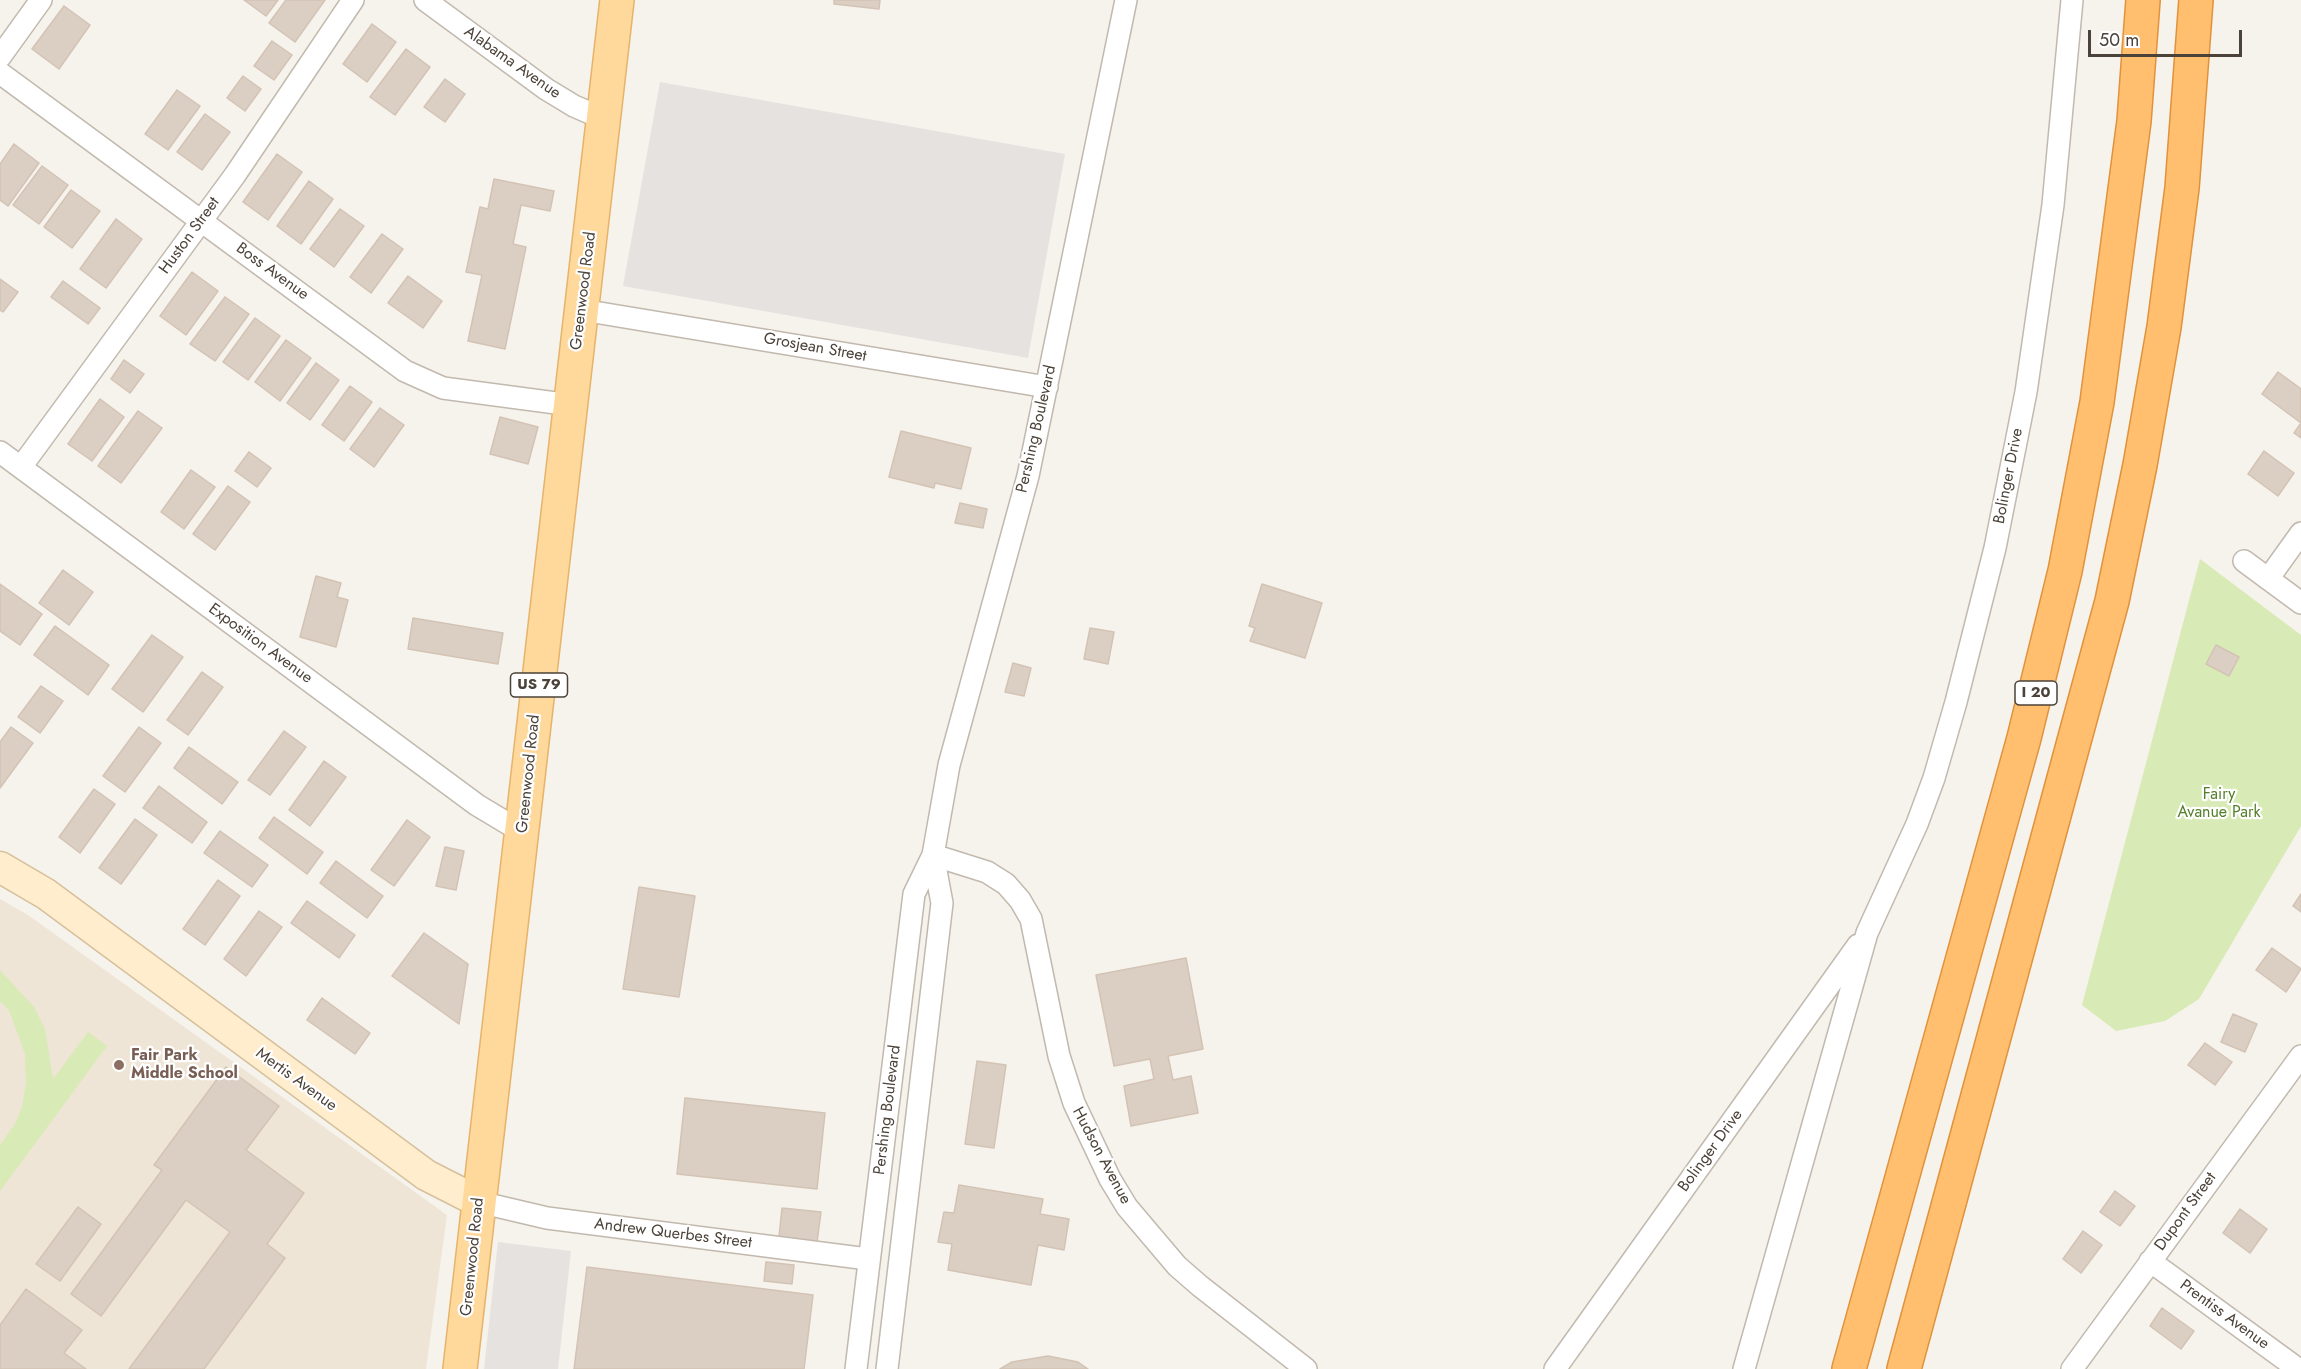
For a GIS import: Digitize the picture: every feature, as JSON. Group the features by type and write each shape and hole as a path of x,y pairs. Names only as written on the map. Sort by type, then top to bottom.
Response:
{"highway":[{"path":"1904,1369 2112,601 2140,465 2164,327 2182,188 2196,0"},
{"name":"I 20","path":"1849,1369 2027,728 2065,571 2097,402 2134,121 2142,2"}],"main road":[{"name":"Greenwood Road","path":"460,1369 617,0"}],"street":[{"path":"0,57 40,0"},
{"name":"Huston Street","path":"21,467 201,220 353,0"},
{"name":"Alabama Avenue","path":"425,0 546,89 574,106 604,119"},
{"name":"Pershing Boulevard","path":"856,1369 914,894 933,855 949,765 1028,476 1126,0"},
{"name":"Bolinger Drive","path":"1744,1369 1867,933 1917,824 1934,778 1995,548 2026,392 2053,205 2072,0"},
{"name":"Boss Avenue","path":"0,73 405,371 427,383 443,388 571,405"},
{"name":"Grosjean Street","path":"582,310 1047,387"},
{"name":"Exposition Avenue","path":"0,452 477,805 522,832"},
{"path":"2268,579 2301,533"},
{"path":"2244,561 2301,603"},
{"name":"Pershing Boulevard","path":"887,1369 942,903 933,855"},
{"name":"Hudson Avenue","path":"933,855 987,872 1006,884 1020,900 1031,919 1059,1056 1074,1103 1110,1179 1127,1207 1177,1266 1306,1369"},
{"name":"Mertis Avenue","path":"0,867 46,894 426,1175 479,1202"},
{"name":"Bolinger Drive","path":"1555,1369 1867,933"},
{"name":"Dupont Street","path":"2072,1369 2301,1056"},
{"name":"Andrew Querbes Street","path":"479,1202 547,1218 868,1259"},
{"name":"Prentiss Avenue","path":"2150,1261 2298,1369"}],"shaded area":[{"path":"660,82 1065,154 1028,358 623,286"},
{"name":"Fair Park Middle School","path":"0,899 28,915 447,1215 426,1369 0,1369"},
{"path":"498,1242 571,1251 558,1369 484,1369"}],"green space":[{"name":"Fairy Avanue Park","path":"2200,559 2301,635 2301,826 2199,999 2165,1021 2116,1031 2082,1005"},
{"path":"0,970 34,1007 45,1029 53,1079 88,1032 107,1046 0,1191 0,1145 15,1124 22,1107 26,1083 25,1054 9,1010 0,1001"}],"building":[{"path":"244,0 278,0 266,16"},
{"path":"286,0 325,0 295,42 269,23"},
{"path":"834,0 880,0 879,9 834,4"},
{"path":"64,6 90,25 59,69 32,49"},
{"path":"372,24 396,42 367,82 343,64"},
{"path":"272,41 292,55 274,80 254,66"},
{"path":"406,49 430,67 395,115 370,97"},
{"path":"243,76 261,89 245,111 227,98"},
{"path":"445,79 465,94 445,122 424,107"},
{"path":"177,90 200,106 168,150 145,134"},
{"path":"205,114 230,132 202,170 177,152"},
{"path":"14,144 39,163 8,206 0,200 0,164"},
{"path":"277,154 302,172 268,220 243,202"},
{"path":"42,166 68,185 39,224 13,205"},
{"path":"494,179 554,191 550,211 521,205 513,244 526,247 505,349 468,341 482,275 466,272 480,207 488,209"},
{"path":"309,181 333,199 301,244 277,226"},
{"path":"71,190 100,211 72,248 44,227"},
{"path":"340,209 364,226 334,267 310,249"},
{"path":"116,219 142,239 106,288 80,269"},
{"path":"382,234 403,249 371,293 350,277"},
{"path":"192,272 218,291 186,335 160,316"},
{"path":"408,276 442,301 423,328 388,303"},
{"path":"0,279 18,292 3,312 0,310"},
{"path":"63,281 100,308 88,324 51,297"},
{"path":"225,297 249,314 215,361 190,344"},
{"path":"255,318 280,336 248,380 223,362"},
{"path":"286,340 311,358 280,401 255,382"},
{"path":"124,360 144,374 130,393 111,379"},
{"path":"316,363 339,380 310,420 287,403"},
{"path":"2278,372 2301,389 2301,423 2262,394"},
{"path":"350,386 372,402 344,441 322,425"},
{"path":"100,399 124,417 92,461 68,444"},
{"path":"380,408 404,425 374,467 350,449"},
{"path":"138,411 162,428 121,483 98,466"},
{"path":"500,417 538,427 528,464 490,454"},
{"path":"2301,423 2301,438 2294,433"},
{"path":"901,431 971,448 961,489 935,483 934,488 889,477"},
{"path":"2264,451 2294,473 2278,496 2248,474"},
{"path":"249,452 271,468 257,487 235,471"},
{"path":"191,470 215,487 184,529 161,512"},
{"path":"228,486 250,502 215,550 193,534"},
{"path":"960,503 987,509 983,528 955,523"},
{"path":"63,570 93,592 69,625 39,603"},
{"path":"316,576 341,583 337,597 348,600 336,647 300,637"},
{"path":"0,584 42,614 20,645 0,631"},
{"path":"1262,584 1322,603 1305,658 1250,641 1255,628 1249,626"},
{"path":"413,618 503,633 498,664 408,649"},
{"path":"55,626 109,665 88,695 34,655"},
{"path":"1090,628 1114,632 1108,664 1084,659"},
{"path":"152,635 183,657 143,712 112,689"},
{"path":"2216,645 2239,657 2229,676 2206,664"},
{"path":"1013,663 1031,668 1024,696 1005,692"},
{"path":"202,672 223,687 188,735 167,720"},
{"path":"41,686 63,701 40,733 18,717"},
{"path":"11,727 33,743 0,788 0,742"},
{"path":"139,727 161,743 125,792 103,776"},
{"path":"284,731 306,747 270,795 248,780"},
{"path":"189,747 238,782 222,804 174,768"},
{"path":"324,761 346,777 310,826 289,810"},
{"path":"159,786 207,822 192,843 143,808"},
{"path":"94,789 115,804 80,853 59,837"},
{"path":"274,817 323,852 307,874 259,838"},
{"path":"135,819 157,835 121,884 99,868"},
{"path":"407,820 430,837 394,886 371,870"},
{"path":"220,831 268,865 252,887 204,853"},
{"path":"445,847 464,851 456,890 436,886"},
{"path":"336,861 383,896 367,918 320,883"},
{"path":"218,880 240,896 205,945 183,929"},
{"path":"639,887 695,896 679,997 623,989"},
{"path":"2301,894 2301,912 2293,906"},
{"path":"307,901 355,935 339,958 291,923"},
{"path":"259,911 282,927 246,976 224,959"},
{"path":"424,933 468,964 459,1024 392,976"},
{"path":"2272,948 2301,969 2286,992 2256,970"},
{"path":"1186,958 1203,1049 1168,1056 1173,1080 1191,1076 1198,1113 1131,1126 1124,1086 1154,1079 1150,1059 1114,1066 1096,975"},
{"path":"322,998 370,1033 355,1054 307,1020"},
{"path":"2233,1014 2257,1024 2245,1052 2221,1042"},
{"path":"2205,1043 2232,1062 2215,1085 2188,1065"},
{"path":"977,1061 1006,1065 994,1148 965,1144"},
{"path":"226,1067 279,1106 246,1150 304,1193 267,1244 285,1258 204,1369 129,1369 230,1232 186,1200 101,1316 71,1294 162,1170 154,1165"},
{"path":"685,1098 825,1113 817,1189 677,1174"},
{"path":"959,1185 1043,1199 1040,1214 1069,1219 1064,1250 1038,1245 1031,1285 948,1270 952,1244 938,1242 944,1212 954,1213"},
{"path":"2115,1191 2135,1206 2120,1226 2100,1212"},
{"path":"78,1207 101,1224 60,1281 36,1264"},
{"path":"782,1208 821,1212 816,1250 778,1246"},
{"path":"2240,1209 2267,1229 2250,1253 2223,1233"},
{"path":"2083,1231 2102,1245 2081,1273 2063,1259"},
{"path":"766,1262 794,1265 792,1284 764,1281"},
{"path":"587,1267 813,1295 804,1369 574,1369"},
{"path":"26,1289 82,1330 64,1353 86,1369 0,1369 0,1325"},
{"path":"2162,1308 2194,1331 2181,1349 2150,1326"},
{"path":"1048,1356 1078,1362 1088,1369 1000,1369 1012,1362"}],"place":[{"name":"Fair Park Middle School","path":"119,1065"}]}
